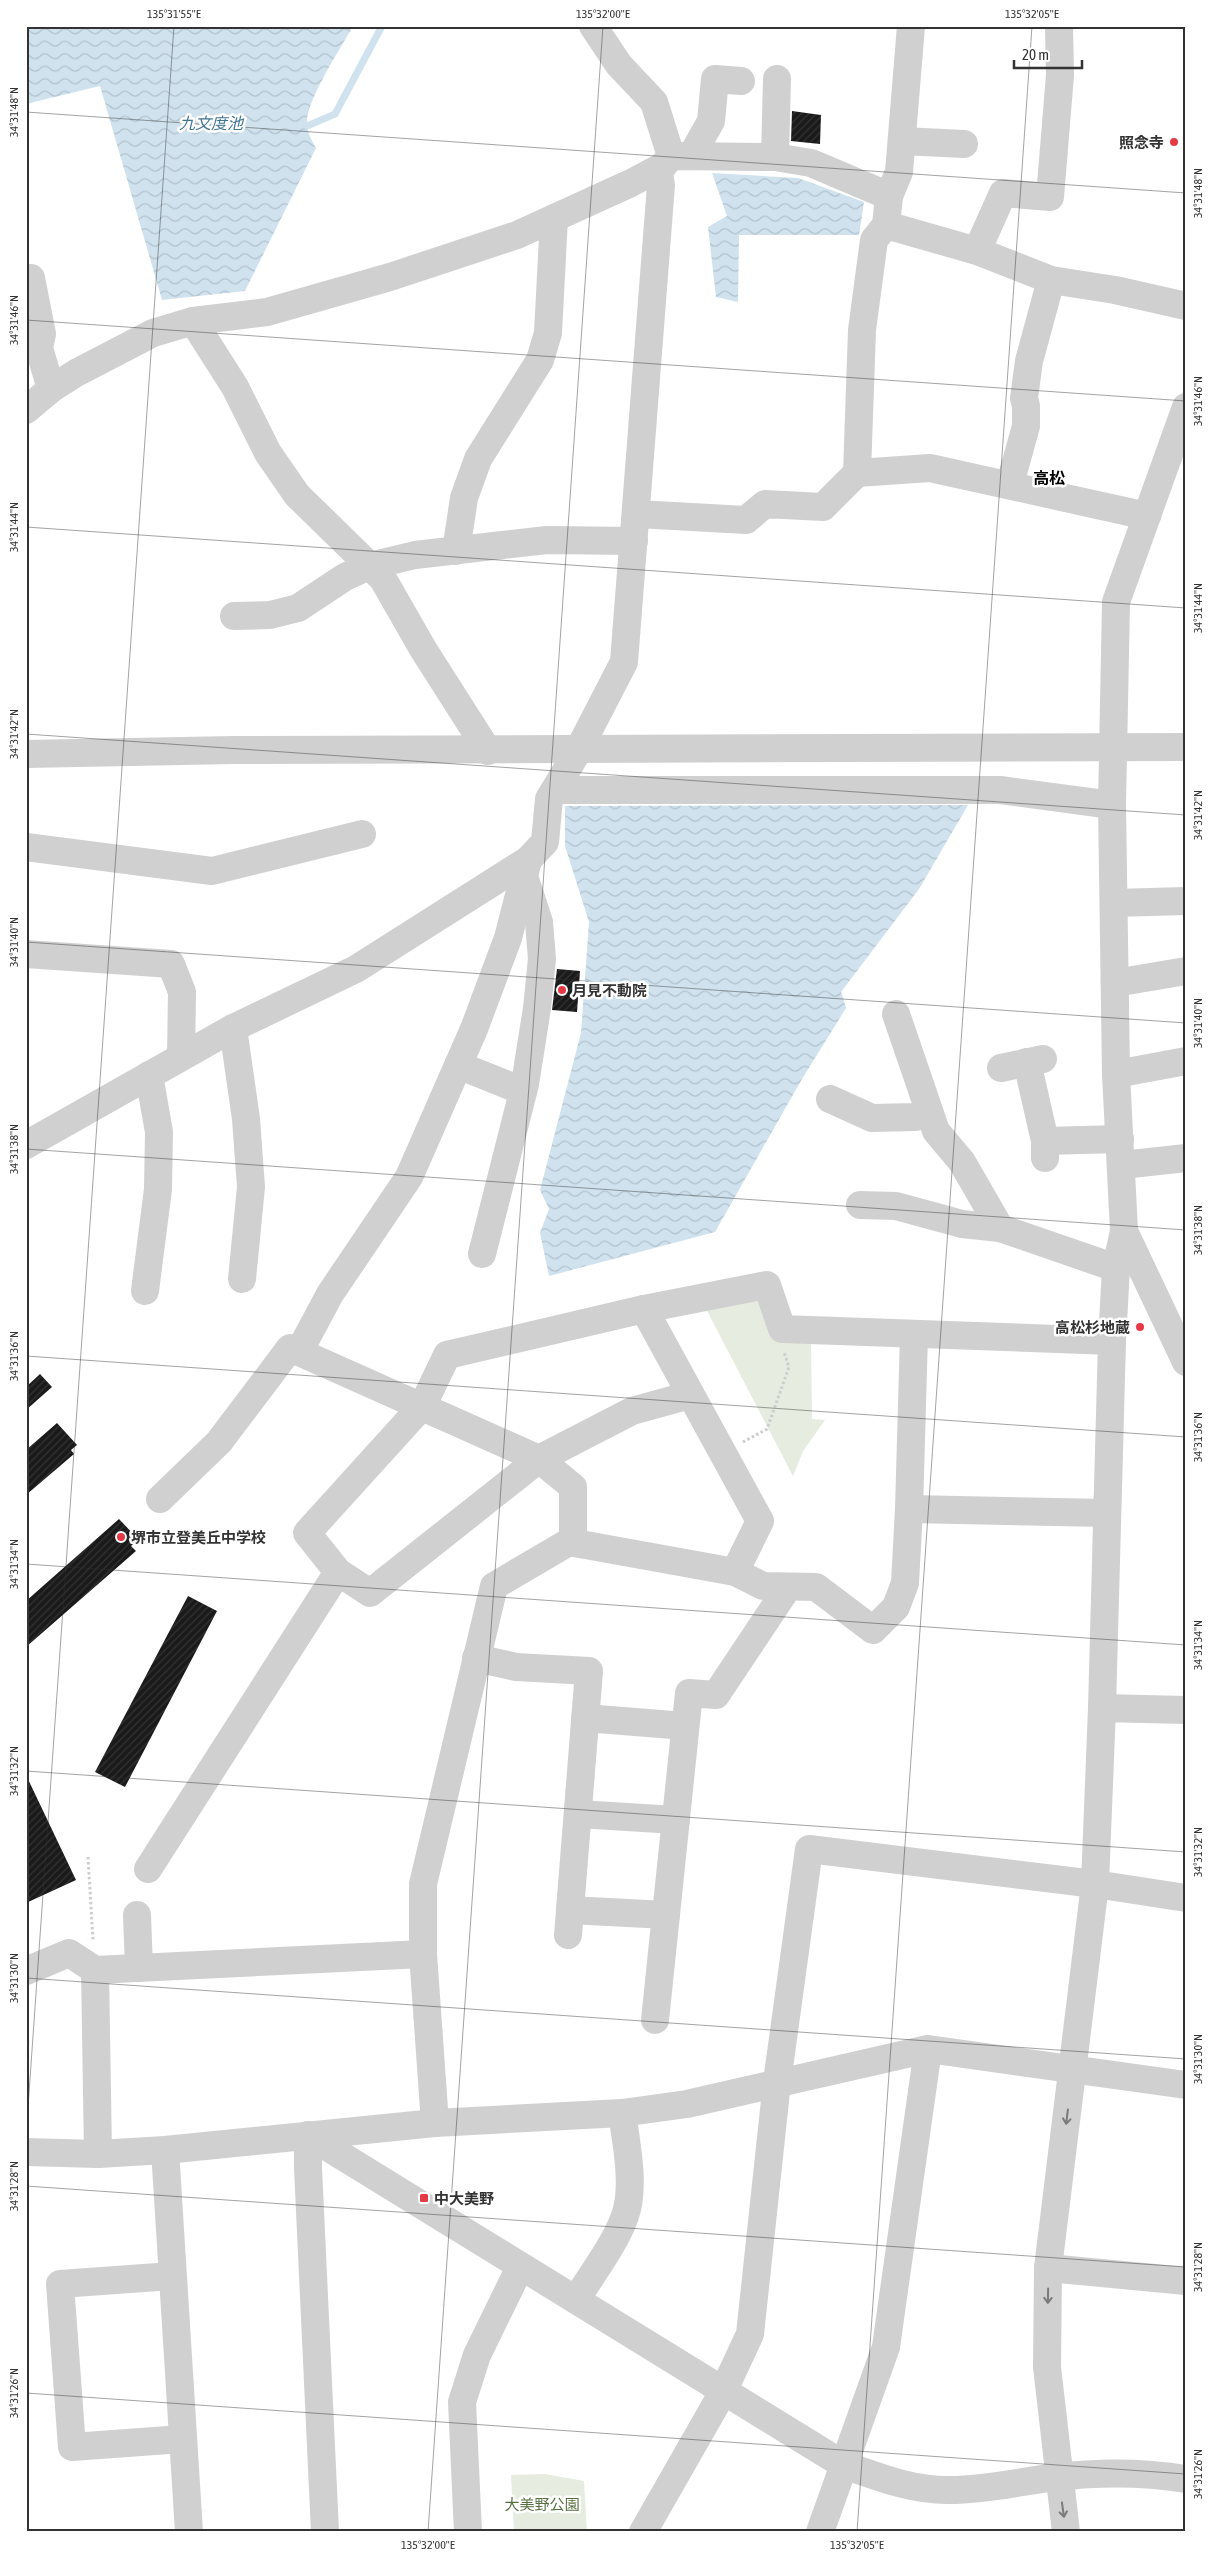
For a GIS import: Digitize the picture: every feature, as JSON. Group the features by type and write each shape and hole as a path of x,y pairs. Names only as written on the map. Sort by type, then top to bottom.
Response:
{"street":[{"path":"593,26 619,65 654,102 674,160"},
{"path":"857,473 862,330 874,240 886,225 888,196 899,172 911,26"},
{"path":"977,251 1003,193 1050,197 1060,75 1059,26"},
{"path":"299,1352 330,1294 410,1177 458,1065 508,938 526,868 545,842 550,799 578,751 624,662 637,514 661,185 674,160 711,121 715,79 741,81"},
{"path":"775,157 778,79"},
{"path":"902,141 964,144"},
{"path":"26,410 51,389 76,373 153,333 193,321 267,312 390,277 490,244 517,235 674,160 775,157 811,164 888,196"},
{"path":"456,551 464,498 478,459 540,360 546,342 554,218"},
{"path":"886,225 977,251 1051,280 1114,290 1186,306"},
{"path":"26,278 31,278 42,334 39,348 51,389"},
{"path":"1010,484 1026,426 1024,398 1029,361 1051,280"},
{"path":"193,321 235,387 268,453 292,488 383,579 423,649 488,751"},
{"path":"1066,2532 1047,2367 1048,2268 1095,1884 1112,1341 1116,1268 1124,1231 1116,1074 1112,805 1116,602 1186,408"},
{"path":"637,514 746,520 765,504 823,506 857,473 930,468 1010,484 1147,516"},
{"path":"234,616 270,615 298,608 345,577 369,566 415,555 547,540 634,541"},
{"path":"26,754 234,750 578,751 1186,747"},
{"path":"998,748 1000,790"},
{"path":"556,790 1000,790 1112,805"},
{"path":"26,847 212,870 362,834"},
{"path":"26,1145 233,1028 356,969 526,868"},
{"path":"482,1254 523,1091 537,1008 542,959 539,922 526,868"},
{"path":"1114,903 1186,901"},
{"path":"26,954 171,964 182,992 181,1057"},
{"path":"1115,983 1186,971"},
{"path":"896,1014 936,1131 962,1162 1000,1228"},
{"path":"233,1028 246,1118 251,1187 242,1280"},
{"path":"1116,1074 1186,1061"},
{"path":"1024,1063 1045,1149 1121,1152 1186,1158"},
{"path":"458,1065 523,1091"},
{"path":"144,1290 158,1189 159,1132 149,1075"},
{"path":"830,1099 872,1118 915,1117 930,1114"},
{"path":"860,1205 896,1206 962,1224 1000,1228 1116,1268"},
{"path":"1124,1231 1186,1362"},
{"path":"690,1395 632,1411 539,1459 370,1593 338,1572 307,1533 422,1405 447,1355 644,1309 767,1285 782,1329 1112,1341"},
{"path":"644,1309 760,1521 735,1572"},
{"path":"435,2123 423,1954 423,1884 494,1586 569,1542 735,1572 762,1586 816,1587 873,1630 896,1607 905,1583 914,1335"},
{"path":"160,1500 219,1442 290,1348 422,1405 539,1459 573,1487 573,1543"},
{"path":"909,1509 1106,1513"},
{"path":"148,1869 338,1572"},
{"path":"655,2020 689,1693 716,1695 788,1587"},
{"path":"476,1658 516,1667 589,1671 569,1922 666,1915"},
{"path":"1102,1708 1186,1710"},
{"path":"585,1718 686,1726"},
{"path":"578,1814 676,1820"},
{"path":"643,2532 723,2392 750,2334 777,2082 809,1849 1095,1884 1186,1898"},
{"path":"137,1916 139,1968"},
{"path":"26,1971 69,1953 95,1970 423,1954"},
{"path":"95,1970 98,2154"},
{"path":"820,2532 886,2347 928,2049"},
{"path":"26,2152 98,2154 165,2150 435,2123 622,2112 687,2104 928,2049 1186,2085"},
{"path":"576,2300 611,2245 627,2209 629,2171 622,2112"},
{"path":"308,2135 844,2465 912,2487 951,2490 1059,2477 1110,2474 1158,2474 1186,2479"},
{"path":"308,2135 308,2178 325,2532"},
{"path":"165,2150 189,2532"},
{"path":"468,2532 462,2402 476,2355 520,2267"},
{"path":"1048,2268 1186,2281"},
{"path":"172,2276 60,2284 72,2446 182,2439"}],"path":[{"path":"767,1428 789,1367 784,1353 782,1329"},
{"path":"88,1857 95,1970"}],"green space":[{"path":"758,1297 811,1337 812,1419 825,1420 803,1451 793,1476 705,1307"},
{"name":"大美野公園","path":"545,2474 584,2481 587,2532 514,2532 511,2475"}],"water":[{"name":"九文度池","path":"26,26 353,26 319,86 309,110 307,128 316,148 245,291 162,300 100,86 26,104"},
{"path":"712,173 798,178 864,202 859,235 739,235 738,302 716,297 708,227 727,216"},
{"path":"968,805 919,889 841,992 846,1008 802,1079 715,1232 549,1276 540,1233 549,1209 540,1190 581,1033 589,922 565,846 565,806"}],"building":[{"path":"792,111 821,115 820,144 791,141"},
{"name":"月見不動院","path":"557,969 580,971 577,1012 552,1010"},
{"path":"40,1374 52,1387 26,1410 26,1387"},
{"path":"57,1423 77,1445 71,1450 74,1454 26,1495 26,1450"},
{"path":"119,1519 138,1539 131,1546 136,1551 26,1647 26,1601"},
{"path":"188,1596 217,1611 125,1787 95,1772"},
{"path":"26,1775 76,1880 26,1903"}],"waterway":[{"path":"307,126 335,114 382,26"}],"place":[{"name":"照念寺","path":"1174,142"},
{"name":"月見不動院","path":"562,990"},
{"name":"高松杉地蔵","path":"1140,1327"},
{"name":"堺市立登美丘中学校","path":"121,1537"},
{"name":"中大美野","path":"424,2198"}],"district":[{"name":"高松","path":"1049,478"}]}
